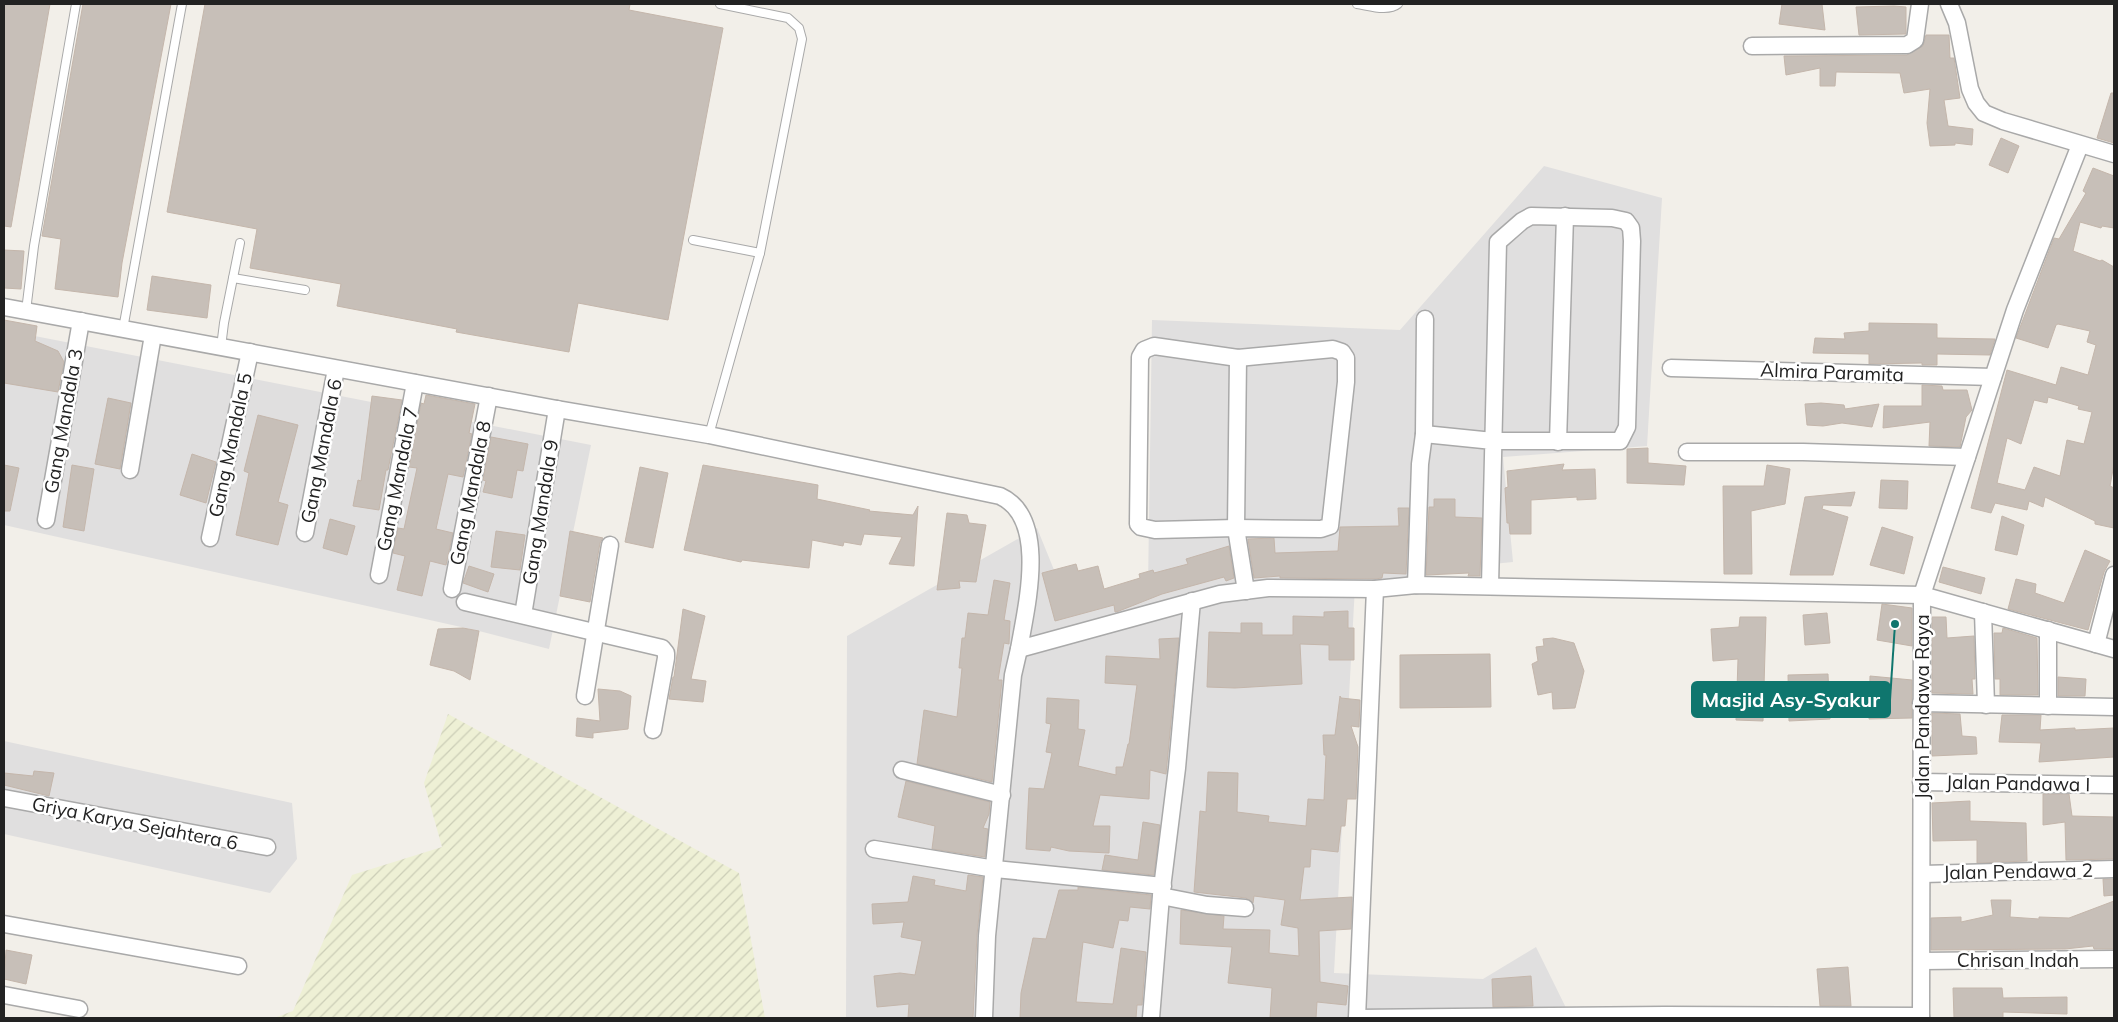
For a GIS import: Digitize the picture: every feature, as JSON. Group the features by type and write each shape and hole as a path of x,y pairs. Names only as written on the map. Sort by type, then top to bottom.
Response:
{"street":[{"path":"1752,46 1907,45 1915,40 1920,4"},
{"path":"1948,4 1957,23 1970,89 1976,103 1984,113 2003,121 2114,154"},
{"path":"1019,649 1220,594 1268,588 1375,589 1416,585 1922,595 2015,310 2080,145"},
{"path":"1424,434 1493,441 1620,441 1627,427 1628,408 1631,228 1626,221 1612,218 1531,216 1522,221 1498,242 1493,441 1490,586"},
{"path":"1558,442 1565,216"},
{"path":"4,307 556,409 709,435 1000,496 1007,500 1017,511 1027,532 1032,567 1012,682 987,936 984,1018"},
{"path":"1416,585 1420,464 1424,434 1424,319"},
{"name":"Gang Mandala 3","path":"46,520 81,321"},
{"path":"130,470 153,334"},
{"path":"1160,346 1238,358 1333,349 1342,352 1346,358 1346,382 1330,526 1321,529 1236,528 1155,530 1142,527 1137,521 1140,357 1144,350 1160,346"},
{"name":"Gang Mandala 5","path":"210,538 250,352"},
{"path":"1238,358 1236,528 1246,591"},
{"name":"Gang Mandala 6","path":"305,533 336,368"},
{"name":"Almira Paramita","path":"1671,368 1993,377"},
{"name":"Gang Mandala 7","path":"379,575 415,383"},
{"name":"Gang Mandala 8","path":"452,589 489,396"},
{"name":"Gang Mandala 9","path":"523,615 556,409"},
{"path":"1687,452 1804,452 1967,457"},
{"path":"585,696 610,544"},
{"path":"2096,644 2114,575"},
{"path":"1375,589 1357,1018 1665,1015 1921,1017"},
{"name":"Jalan Pandawa Raya","path":"1921,1017 1923,874 1921,782 1922,595 2114,649"},
{"path":"1150,1018 1162,891 1178,768 1192,601"},
{"path":"465,602 662,648 666,653 653,730"},
{"path":"1983,612 1986,705"},
{"path":"2048,630 2048,706"},
{"path":"1922,703 2114,707"},
{"path":"902,770 1002,795"},
{"name":"Jalan Pandawa I","path":"1921,782 2114,785"},
{"name":"Griya Karya Sejahtera 6","path":"4,798 267,847"},
{"path":"874,849 1162,891 1206,905 1245,908"},
{"name":"Jalan Pendawa 2","path":"1923,874 2114,869"},
{"path":"4,924 238,966"},
{"name":"Chrisan Indah","path":"1922,961 2114,959"},
{"path":"4,995 79,1009"}],"lane":[{"path":"26,311 34,246 76,4"},
{"path":"123,329 182,4"},
{"path":"709,435 760,254 802,39 799,28 788,18 720,4"},
{"path":"1358,4 1386,8 1394,7 1398,4"},
{"path":"693,240 760,254"},
{"path":"221,347 240,243"},
{"path":"233,278 305,290"}],"shaded area":[{"path":"1544,166 1662,198 1647,446 1503,457 1513,562 1462,567 1396,581 1355,586 1334,973 1483,979 1536,947 1571,1018 846,1018 847,636 1037,528 1065,597 1148,587 1152,320 1400,330"},
{"path":"4,330 591,445 549,649 479,631 4,525"},
{"path":"4,741 292,803 297,859 270,893 4,834"}],"green space":[{"path":"448,714 739,873 765,1018 274,1018 293,1011 352,875 442,847 424,783"}],"building":[{"path":"4,4 50,4 11,227 4,226"},
{"path":"83,4 171,4 122,263 118,297 55,289 61,239 42,236"},
{"path":"205,4 630,4 629,10 723,28 668,320 578,303 569,352 456,332 457,329 337,306 341,284 250,268 257,229 167,212"},
{"path":"1782,4 1822,4 1825,30 1779,24"},
{"path":"1856,7 1906,7 1906,34 1859,35"},
{"path":"1926,35 1949,35 1950,58 1954,58 1960,98 1944,100 1948,126 1973,129 1972,145 1955,143 1955,145 1930,146 1927,123 1930,89 1904,93 1900,73 1836,72 1835,86 1820,86 1820,68 1786,75 1784,56 1907,55 1923,46"},
{"path":"2111,93 2114,93 2114,143 2097,138"},
{"path":"2001,138 2019,146 2008,173 1989,165"},
{"path":"2093,168 2114,176 2114,228 2102,226 2101,228 2080,222 2073,251 2100,261 2102,260 2114,267 2114,464 2110,486 2114,488 2114,528 2095,524 2095,521 2045,497 2043,507 2029,501 2027,510 1995,503 1991,513 1971,508 2007,370 2056,385 2061,367 2088,375 2096,345 2087,342 2090,331 2058,324 2048,348 2016,338 2054,238 2059,239 2086,193 2083,191","holes":["2048,397 2079,406 2078,409 2092,412 2084,444 2067,440 2060,476 2034,467 2025,490 1997,483 2007,438 2021,444 2034,400 2047,403"]},
{"path":"4,250 24,251 21,289 4,288"},
{"path":"152,276 211,285 207,318 147,310"},
{"path":"4,320 37,326 35,341 58,351 64,362 58,392 4,383"},
{"path":"1869,323 1937,324 1937,338 1995,339 1990,355 1937,354 1937,365 1922,365 1922,363 1869,364 1869,354 1813,353 1815,338 1845,339 1844,333 1869,331"},
{"path":"1922,385 1942,386 1943,390 1967,390 1972,410 1966,417 1960,447 1929,446 1930,422 1883,428 1884,406 1922,406"},
{"path":"426,395 475,404 469,433 472,434 463,477 448,474 436,529 453,533 446,565 430,561 422,596 397,590 405,556 393,553 398,528 404,529 417,468 409,467 421,403 424,404"},
{"path":"372,396 402,400 379,510 353,506 358,480 361,481"},
{"path":"108,398 131,403 120,469 95,464"},
{"path":"1805,404 1844,405 1845,409 1879,404 1872,427 1842,423 1823,426 1807,425"},
{"path":"258,415 298,425 278,502 288,505 278,545 236,535 249,473 244,471"},
{"path":"491,437 528,444 523,471 517,470 512,498 483,492 486,481 483,480"},
{"path":"1648,448 1648,463 1686,466 1684,485 1627,483 1627,449"},
{"path":"192,454 216,462 206,503 180,495"},
{"path":"1564,464 1562,470 1595,469 1596,499 1577,500 1577,497 1531,500 1531,534 1510,534 1509,523 1507,523 1505,488 1508,487 1507,471"},
{"path":"4,465 19,468 10,511 4,511"},
{"path":"72,465 94,469 84,531 63,527"},
{"path":"703,465 818,485 817,499 869,511 913,515 918,506 914,566 889,564 902,537 864,534 861,545 844,542 843,546 812,540 809,568 742,560 741,562 684,550"},
{"path":"1767,465 1790,469 1785,504 1751,511 1752,574 1724,574 1723,486 1764,486"},
{"path":"640,467 668,473 653,548 625,542"},
{"path":"1881,480 1908,481 1907,509 1879,508"},
{"path":"1855,492 1851,506 1823,505 1822,509 1848,517 1833,575 1790,575 1805,497"},
{"path":"1434,499 1455,499 1455,517 1482,518 1480,576 1468,576 1469,573 1426,575 1429,507 1434,507"},
{"path":"1398,508 1409,508 1406,574 1383,573 1382,578 1375,579 1280,578 1280,576 1254,578 1248,539 1274,538 1275,553 1338,551 1340,527 1399,526"},
{"path":"947,513 967,515 969,523 986,525 976,582 959,581 960,588 937,590"},
{"path":"2002,516 2024,525 2017,555 1995,550"},
{"path":"330,519 355,526 347,555 323,548"},
{"path":"1882,527 1913,537 1904,574 1870,565"},
{"path":"496,531 525,535 520,570 491,567"},
{"path":"570,531 603,538 600,543 590,602 560,596"},
{"path":"1229,546 1234,578 1226,581 1224,577 1162,594 1115,612 1114,605 1055,621 1042,573 1076,564 1078,571 1098,566 1104,589 1140,578 1139,574 1153,570 1154,573 1188,564 1186,559"},
{"path":"2085,550 2110,561 2104,572 2088,630 2008,609 2016,579 2036,584 2035,593 2064,603"},
{"path":"469,566 494,574 488,592 463,583"},
{"path":"1943,567 1985,578 1981,594 1939,582"},
{"path":"994,580 1010,583 1004,620 1010,621 1009,644 1004,643 998,680 1002,680 992,782 917,764 924,710 957,717 962,668 959,668 962,638 965,638 968,613 988,615"},
{"path":"1882,604 1912,608 1912,646 1877,640"},
{"path":"683,609 705,616 691,679 706,681 703,702 669,699 674,677"},
{"path":"1348,611 1348,628 1354,628 1354,660 1329,660 1329,645 1300,644 1302,684 1235,688 1207,687 1209,632 1241,633 1241,623 1262,623 1262,635 1293,635 1293,616 1324,617 1324,612"},
{"path":"1827,613 1830,643 1805,645 1803,615"},
{"path":"1740,617 1766,617 1763,721 1736,720 1738,659 1713,661 1711,629 1739,627"},
{"path":"1932,617 1946,617 1947,638 1974,636 1975,679 1972,679 1973,694 1932,693"},
{"path":"463,628 479,631 470,680 454,671 430,665 438,629"},
{"path":"2003,628 2037,638 2038,695 2000,695 2000,679 1995,679 1994,633 2002,633"},
{"path":"1179,638 1166,774 1150,770 1149,799 1100,795 1093,826 1110,826 1109,853 1069,851 1051,847 1050,851 1026,849 1029,788 1044,789 1052,753 1046,752 1051,724 1046,723 1047,698 1079,700 1078,729 1085,730 1078,766 1116,775 1116,767 1123,767 1129,744 1137,685 1105,683 1106,656 1160,659 1159,639"},
{"path":"1553,638 1574,643 1584,671 1575,708 1553,709 1552,692 1538,695 1532,664 1538,661 1536,647 1544,646 1543,639"},
{"path":"1490,654 1491,707 1400,708 1400,655"},
{"path":"1828,674 1830,719 1789,721 1788,675"},
{"path":"1870,676 1912,680 1912,718 1869,719"},
{"path":"2058,677 2086,679 2085,696 2058,696"},
{"path":"598,689 620,691 631,696 628,729 593,733 593,738 576,736 577,718 600,721"},
{"path":"1340,696 1341,698 1360,700 1359,727 1351,726 1358,747 1356,799 1347,799 1345,826 1341,826 1338,852 1311,849 1310,867 1304,867 1300,900 1352,897 1351,929 1319,931 1320,982 1348,986 1346,1005 1317,1002 1316,1018 1270,1018 1272,988 1228,983 1232,947 1180,944 1181,910 1224,916 1223,929 1270,930 1269,953 1299,956 1298,928 1281,925 1285,900 1254,896 1253,903 1246,898 1194,892 1200,811 1206,812 1208,772 1238,773 1237,812 1269,816 1268,822 1306,826 1308,799 1324,800 1326,755 1324,755 1323,735 1335,735"},
{"path":"1932,713 1960,714 1962,736 1976,737 1977,754 1932,756"},
{"path":"2002,715 2041,715 2040,730 2114,728 2114,757 2039,762 2041,743 1999,742"},
{"path":"34,771 54,773 49,796 4,785 4,773 33,776"},
{"path":"906,781 990,802 989,814 983,828 988,829 985,857 932,849 935,826 898,817"},
{"path":"2043,794 2069,794 2072,816 2114,817 2114,859 2066,860 2065,822 2043,825"},
{"path":"1970,801 1970,821 2026,823 2027,861 1977,863 1977,840 1933,841 1932,803"},
{"path":"1143,822 1160,825 1154,875 1102,870 1105,855 1138,860"},
{"path":"968,875 983,877 977,935 973,1018 908,1018 909,1004 877,1007 874,976 900,973 915,975 922,941 901,937 904,922 873,924 872,904 908,902 913,876 935,880 934,885 966,891"},
{"path":"2103,879 2114,879 2114,895 2104,896"},
{"path":"1078,887 1151,895 1150,909 1130,907 1128,921 1119,920 1113,948 1083,942 1076,1002 1113,1004 1121,948 1146,952 1142,1005 1137,1005 1136,1018 1020,1018 1021,993 1033,938 1046,939 1059,890 1078,890"},
{"path":"1991,900 2011,900 2010,917 2039,919 2039,917 2069,918 2114,901 2114,949 2094,949 2093,946 2065,949 1931,950 1931,918 1961,917 1961,922 1993,915"},
{"path":"6,950 32,955 26,984 4,979"},
{"path":"1848,967 1851,1006 1820,1006 1817,969"},
{"path":"1531,976 1533,1006 1493,1007 1492,979"},
{"path":"1953,988 2002,988 2003,998 2067,997 2067,1014 2003,1012 2003,1018 1954,1018"}],"place":[{"name":"Masjid Asy-Syakur","path":"1895,624"}]}
